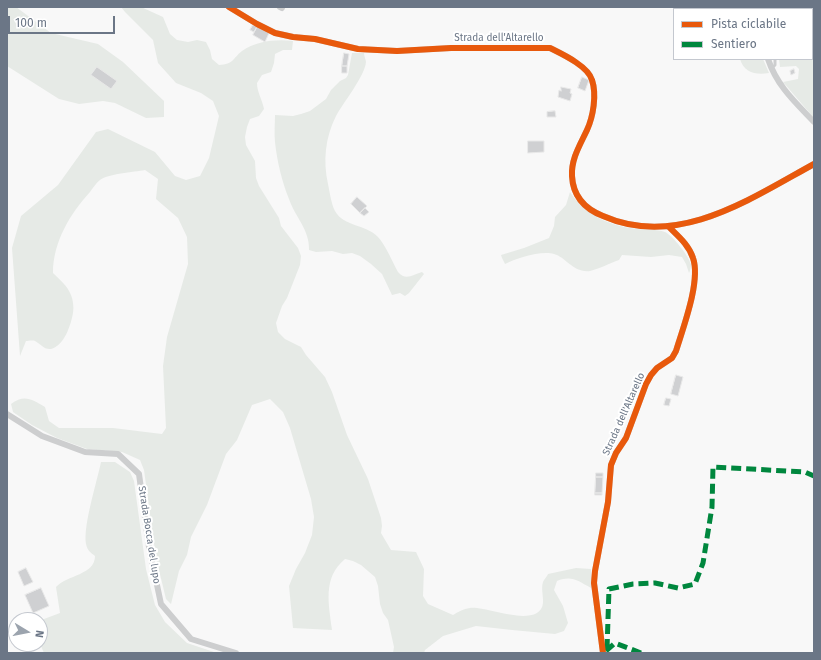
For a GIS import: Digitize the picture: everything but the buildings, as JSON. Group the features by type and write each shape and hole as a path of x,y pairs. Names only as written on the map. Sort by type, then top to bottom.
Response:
{"street":[{"name":"Strada dell'Altarello","path":"229,7 275,33 293,38 315,40 358,49 397,51 451,48 550,48 582,67 590,75 593,81 594,95 588,128 572,164 572,176 575,190 581,202 592,212 624,224 642,227 669,227 703,219 764,193 814,164"},
{"path":"768,60 771,69 780,85 814,122"},
{"name":"Strada dell'Altarello","path":"603,653 594,583 608,502 611,465 616,453 626,438 646,384 651,375 657,368 672,358 676,351 694,288 696,273 694,259 687,245 669,227"},
{"name":"Strada Bocca del lupo","path":"7,414 42,436 85,452 118,454 139,474 149,547 160,604 192,639 236,653"}],"lane":[{"path":"771,69 775,65 775,60"}],"shaded area":[{"path":"7,7 16,7 51,33 98,44 123,62 164,101 164,117 146,118 115,103 103,101 79,104 59,99 7,66"},
{"path":"121,7 141,7 163,17 170,34 177,40 188,42 197,40 206,42 212,59 219,65 228,64 242,51 253,45 280,40 293,41 292,50 283,50 275,54 271,72 262,75 257,83 264,109 259,116 250,119 245,137 246,145 255,161 256,178 259,186 279,218 281,226 298,248 301,256 300,265 276,323 278,332 285,339 301,347 325,377 332,392 347,435 368,479 381,518 381,533 391,550 416,552 424,569 423,596 428,604 453,615 463,610 477,608 518,616 527,616 535,614 541,609 543,603 542,585 548,574 576,568 591,569 591,588 571,579 562,579 557,581 554,590 563,606 568,623 564,631 555,634 476,626 443,636 425,650 424,653 393,653 394,647 388,620 383,613 380,604 378,586 375,577 361,565 345,559 338,566 330,583 329,602 332,630 293,628 289,586 312,535 314,517 311,499 290,428 283,412 270,399 252,405 237,440 226,454 207,505 191,537 187,555 179,571 171,604 166,599 156,558 144,470 140,460 122,452 87,449 57,438 32,425 13,412 11,404 24,398 32,400 45,407 49,421 59,428 113,428 162,434 166,428 163,366 167,337 188,264 187,237 178,218 156,199 158,179 145,170 103,178 96,184 76,210 59,240 53,273 65,285 72,299 73,313 69,329 60,344 51,349 44,348 34,341 26,341 20,356 12,248 21,216 58,185 96,132 108,129 155,152 175,176 186,180 200,176 209,158 219,116 213,101 201,93 176,83 158,63 153,40"},
{"path":"814,43 814,118 783,82 798,79 799,69 796,66 780,67 779,60 813,60"},
{"path":"352,53 364,53 366,62 362,75 332,124 327,141 325,158 326,175 332,205 339,216 344,220 373,233 381,240 401,275 406,277 422,272 424,274 405,296 400,293 392,295 382,274 360,256 352,253 343,254 332,251 316,252 309,250 309,243 305,230 289,199 278,164 275,139 275,115 293,116 301,114 310,111 326,99 331,90 348,75"},
{"path":"740,60 763,60 769,73 760,74 751,72 742,64"},
{"path":"570,192 583,207 599,218 608,222 637,229 658,230 668,234 688,257 691,265 689,273 682,257 669,255 651,257 622,255 619,260 590,271 579,270 562,258 549,253 529,255 505,264 501,255 549,238 554,226 555,217 566,205"},
{"path":"101,462 115,462 130,472 134,481 146,569 155,605 165,622 187,643 217,653 44,653 48,652 48,618 60,613 56,587 86,571 94,562 95,556 87,548 86,544 88,515"}],"marked path":[{"path":"607,649 609,589 633,584 655,583 678,588 695,584 703,563 712,507 713,467 805,472 814,476"},
{"path":"606,651 615,643 641,653"}],"cycle path":[{"path":"229,7 275,33 293,37 315,39 358,49 397,51 451,48 550,48 574,61 590,75 594,92 594,106 591,119 576,152 573,164 572,176 575,190 581,201 591,210 603,216 631,225 659,227 686,223 713,216 765,192 814,164"},
{"path":"603,653 594,583 608,502 611,465 616,453 626,438 646,384 651,375 657,368 672,358 676,351 687,318 695,279 695,268 691,253 686,245 669,227"}]}
